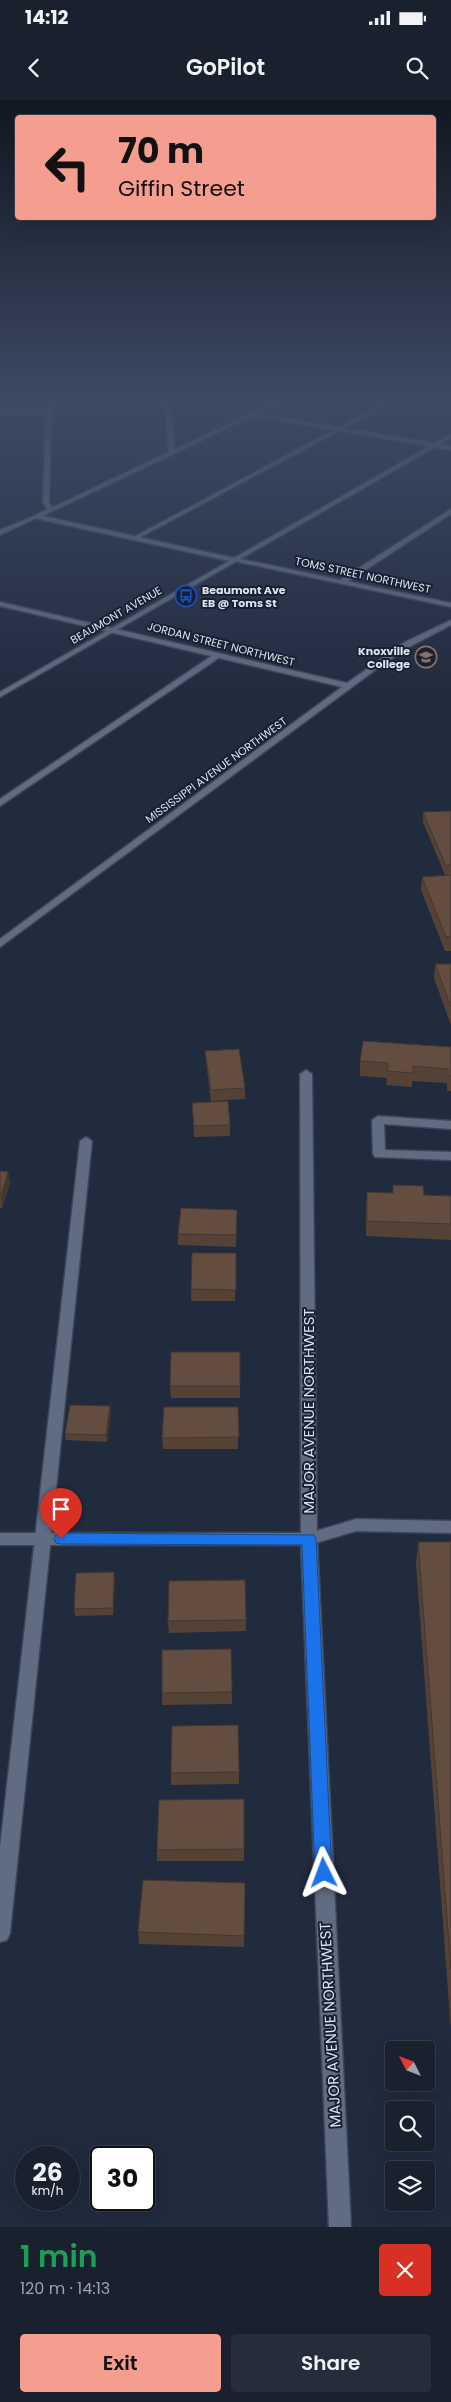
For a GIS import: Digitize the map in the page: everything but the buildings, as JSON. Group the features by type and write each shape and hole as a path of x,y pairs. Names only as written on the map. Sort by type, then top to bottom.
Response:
{"street":[{"path":"46,501 51,510"},
{"path":"0,533 69,501"},
{"path":"135,538 204,501"},
{"name":"BEAUMONT AVENUE","path":"0,695 338,501"},
{"path":"342,582 451,510"},
{"name":"TOMS STREET NORTHWEST","path":"36,516 451,605"},
{"name":"JORDAN STREET NORTHWEST","path":"0,604 113,629 349,686"},
{"name":"MISSISSIPPI AVENUE NORTHWEST","path":"0,944 349,686 408,644 451,622"},
{"path":"0,803 219,655"},
{"name":"MAJOR AVENUE NORTHWEST","path":"306,1074 309,1539 340,2227"},
{"path":"451,1125 378,1120 379,1154 451,1156"},
{"path":"0,1933 86,1141"},
{"path":"0,1539 309,1539 356,1526 451,1527"}],"place":[{"name":"Beaumont Ave EB @ Toms St","path":"186,596"},
{"name":"Knoxville College","path":"426,657"}],"route":[{"path":"61,1539 309,1539 324,1873"}]}
